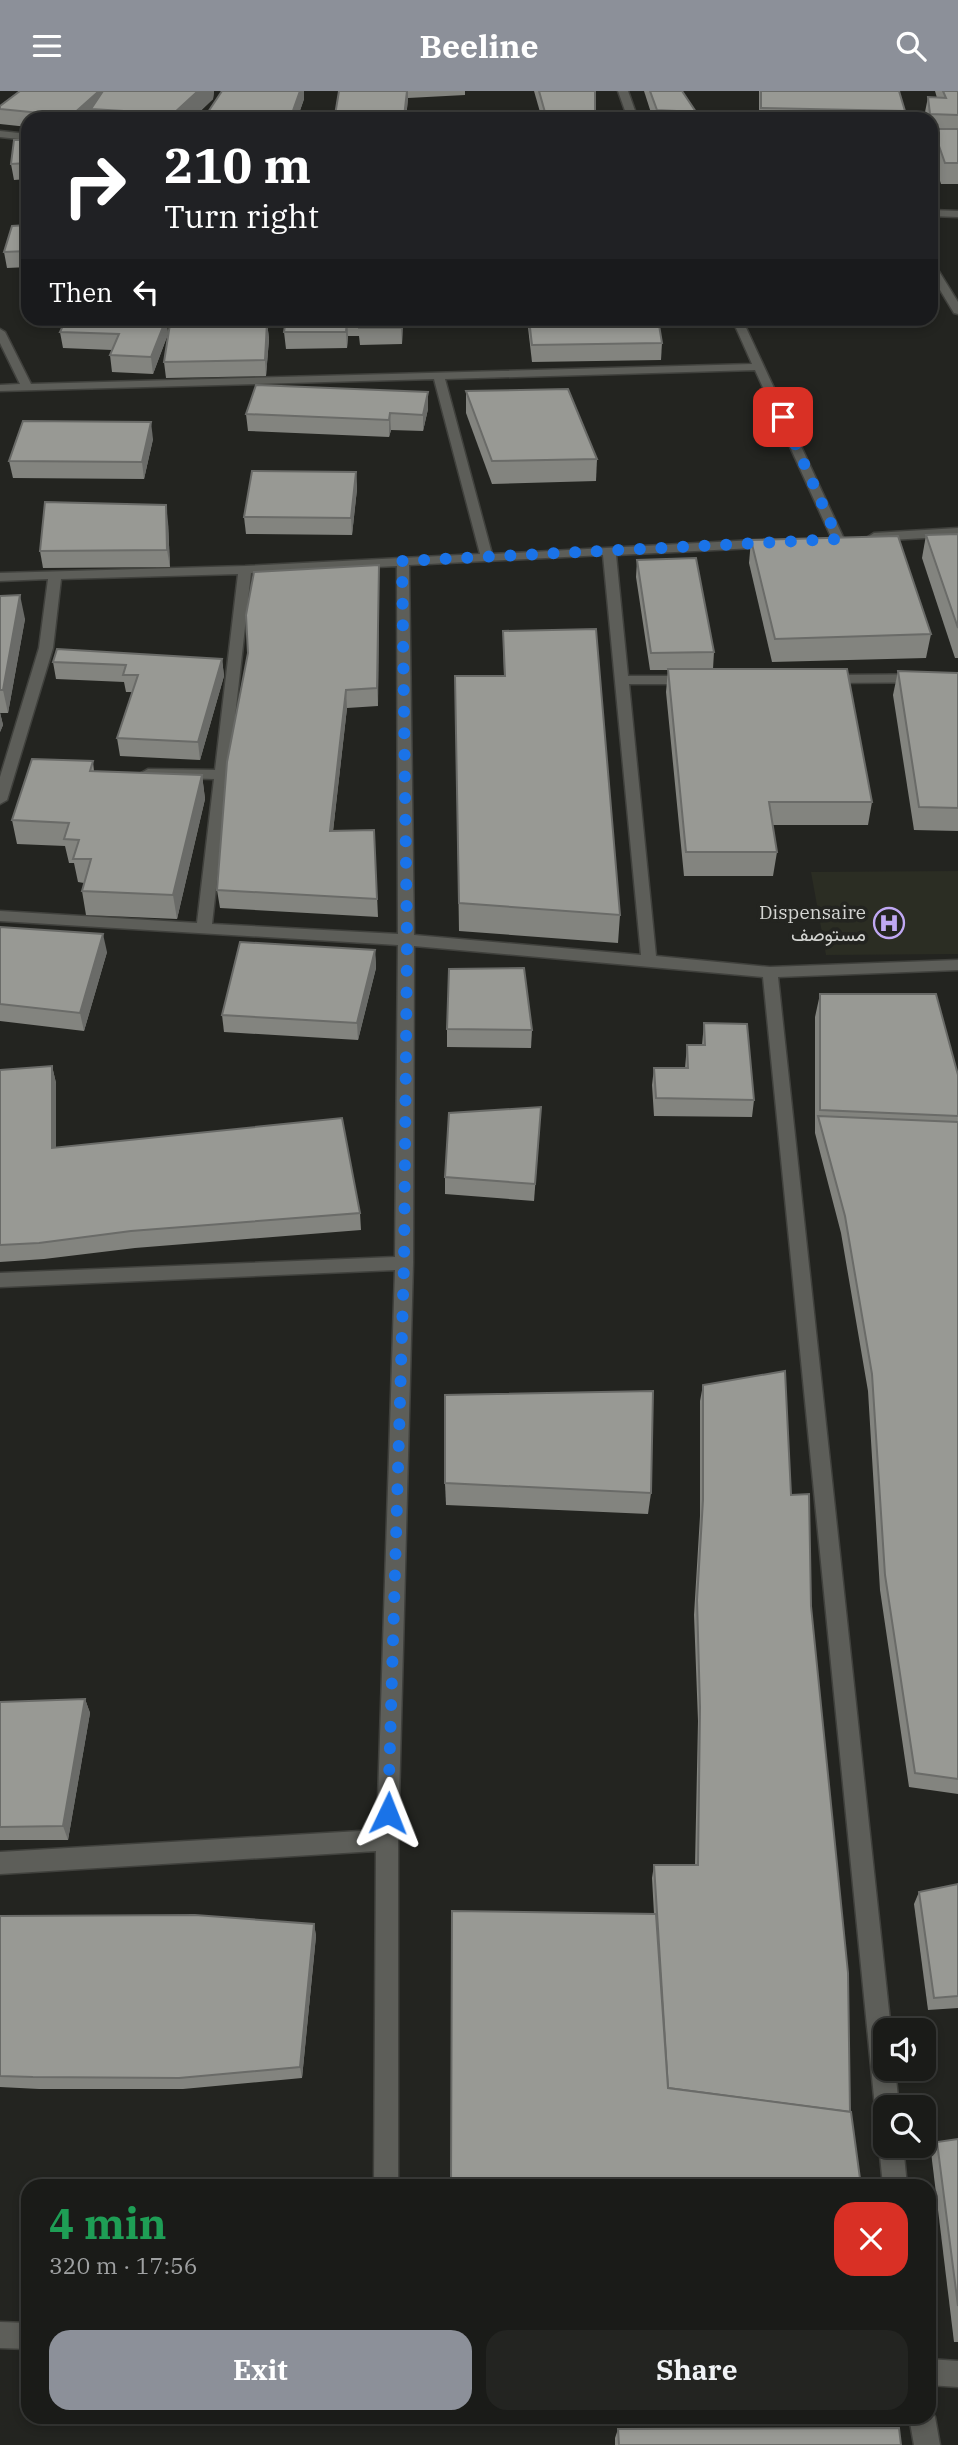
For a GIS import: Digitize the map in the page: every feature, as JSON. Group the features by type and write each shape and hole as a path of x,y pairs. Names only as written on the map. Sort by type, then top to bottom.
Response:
{"street":[{"path":"624,91 632,112"},
{"path":"0,135 21,136"},
{"path":"938,213 958,214"},
{"path":"938,278 958,311"},
{"path":"740,326 844,539 958,532"},
{"path":"0,332 27,387"},
{"path":"0,388 761,367"},
{"path":"439,376 488,557"},
{"path":"0,577 245,570 784,542"},
{"path":"609,551 649,961"},
{"path":"386,2179 387,1840 404,1263 407,941 402,561"},
{"path":"204,928 245,570"},
{"path":"0,800 16,770 46,647 55,575"},
{"path":"810,679 958,678"},
{"path":"621,680 702,680"},
{"path":"129,773 222,775"},
{"path":"0,916 407,941 769,972 958,966"},
{"path":"769,972 886,2095"},
{"path":"0,1280 404,1263"},
{"path":"0,1863 387,1840"},
{"path":"892,2158 894,2179"},
{"path":"0,2335 21,2336"},
{"path":"936,2372 958,2374"},
{"path":"923,2424 927,2445"}],"shaded area":[{"name":"Dispensaire مستوصف","path":"958,871 958,954 826,955 811,872"}],"building":[{"path":"20,91 99,91 75,112 30,112 0,109 0,106"},
{"path":"103,91 198,91 175,112 91,109"},
{"path":"222,91 300,91 292,112 208,112"},
{"path":"339,91 407,91 405,112 336,112"},
{"path":"539,91 595,91 595,112 545,112"},
{"path":"650,91 682,91 696,112 657,110"},
{"path":"761,91 899,91 905,111 761,108"},
{"path":"943,91 958,91 958,115 930,112 928,97 946,98"},
{"path":"938,129 958,129 958,163 945,163 938,143"},
{"path":"14,140 21,140 21,163 11,164"},
{"path":"21,225 21,251 4,252 12,226"},
{"path":"63,326 163,326 151,357 110,355 119,334 60,332"},
{"path":"170,326 267,326 265,360 164,362"},
{"path":"285,326 346,326 346,332 284,332"},
{"path":"359,326 401,326 401,328"},
{"path":"530,326 659,326 662,343 532,345"},
{"path":"256,385 428,392 423,415 390,413 389,420 246,414"},
{"path":"568,389 597,459 492,461 466,391"},
{"path":"23,421 151,422 142,462 9,461"},
{"path":"252,471 356,472 351,518 244,517"},
{"path":"45,502 166,505 167,550 40,551"},
{"path":"958,534 958,628 926,535"},
{"path":"898,536 931,634 775,639 751,540"},
{"path":"696,558 714,652 651,653 637,560"},
{"path":"379,565 377,688 346,690 330,831 374,830 377,899 217,890 227,762 248,653 246,615 254,572"},
{"path":"20,595 3,690 0,690 0,596"},
{"path":"596,629 620,915 459,903 455,676 505,676 503,631"},
{"path":"57,649 222,659 198,742 117,738 138,675 123,675 126,665 53,662"},
{"path":"668,669 847,669 872,802 769,802 777,852 686,852"},
{"path":"898,671 958,673 958,808 919,807"},
{"path":"32,759 93,761 90,771 202,775 173,895 82,891 91,859 73,859 79,840 64,839 69,823 12,820"},
{"path":"0,927 103,934 80,1013 0,1004"},
{"path":"240,942 375,950 357,1023 222,1015"},
{"path":"524,968 532,1030 447,1029 449,969"},
{"path":"820,994 936,994 958,1075 958,1116 820,1110"},
{"path":"704,1023 747,1024 754,1100 656,1098 654,1068 688,1068 687,1045 705,1045"},
{"path":"52,1066 52,1148 342,1118 360,1213 131,1231 39,1243 0,1245 0,1070"},
{"path":"541,1107 535,1184 445,1177 449,1113"},
{"path":"818,1116 958,1122 958,1779 915,1773 885,1575 872,1374 845,1216"},
{"path":"785,1371 791,1495 809,1494 811,1606 848,1973 850,2112 668,2088 654,1865 698,1865 700,1707 697,1600 703,1500 703,1385"},
{"path":"653,1391 651,1493 445,1483 445,1395"},
{"path":"85,1699 63,1826 0,1827 0,1702"},
{"path":"958,1884 958,1996 934,1998 919,1892"},
{"path":"452,1911 656,1914 668,2088 851,2112 860,2179 451,2179"},
{"path":"195,1915 314,1924 300,2067 179,2078 0,2076 0,1916"},
{"path":"958,2139 958,2306 937,2142"},
{"path":"899,2428 901,2445 619,2445 618,2429"}],"place":[{"name":"Dispensaire مستوصف","path":"889,923"}],"route":[{"path":"388,1813 404,1263 407,941 402,561 838,539 783,417"}]}
